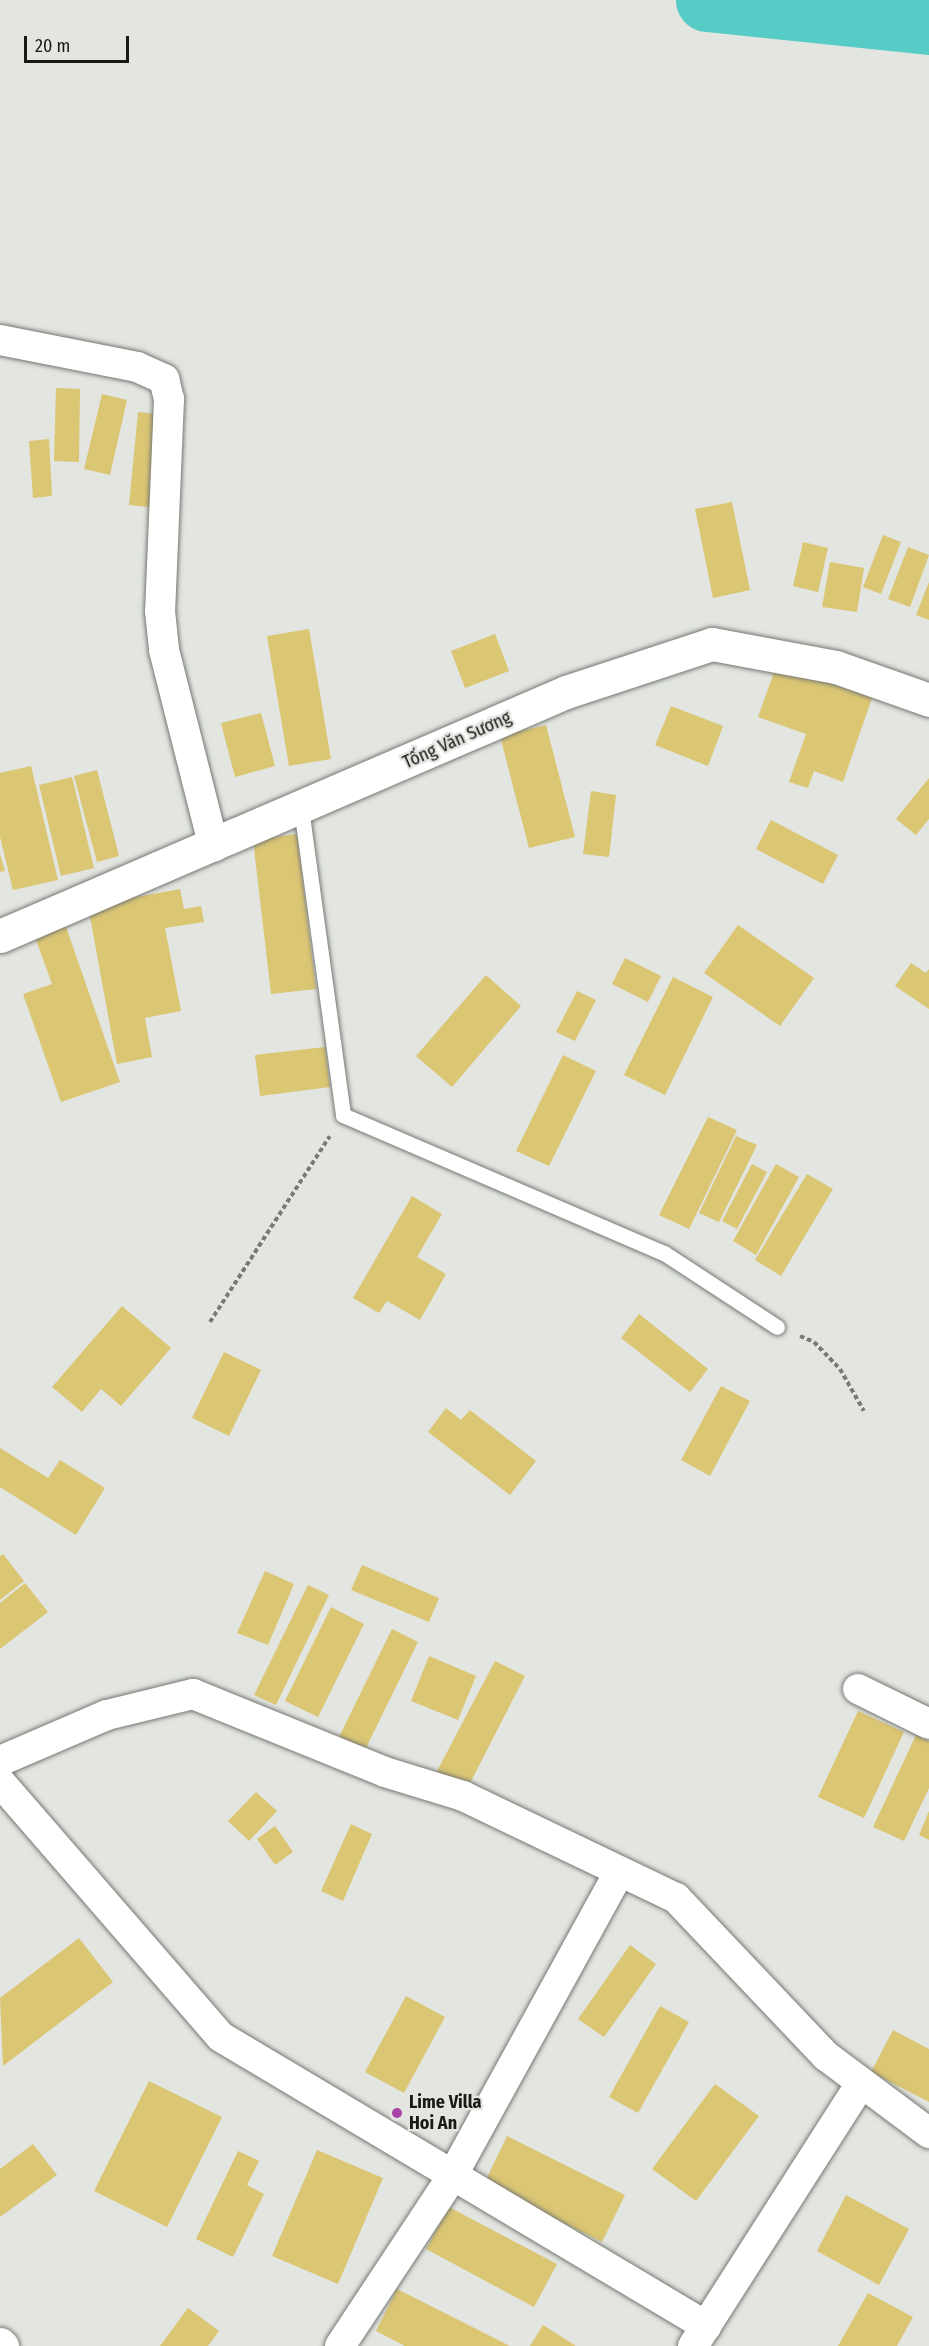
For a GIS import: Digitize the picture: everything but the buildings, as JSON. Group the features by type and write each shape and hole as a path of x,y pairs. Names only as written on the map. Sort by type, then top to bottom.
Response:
{"street":[{"path":"0,340 137,367 164,379 169,399 160,611 214,847"},
{"name":"Tống Văn Sương","path":"0,936 214,847 566,692 712,644 836,667 929,700"},
{"path":"858,1689 929,1724"},
{"path":"0,1761 107,1715 193,1694 385,1772 463,1796 619,1873 676,1898 826,2056 929,2133"},
{"path":"0,1782 221,2037 451,2178 699,2336 861,2083"},
{"path":"340,2346 451,2178 619,1873"}],"lane":[{"path":"301,808 343,1115 664,1253 777,1327"}],"path":[{"path":"210,1322 343,1115"},
{"path":"777,1327 814,1342 840,1369 864,1411"}],"waterway":[{"path":"707,0 929,23"}],"place":[{"name":"Lime Villa Hoi An","path":"397,2113"}]}
